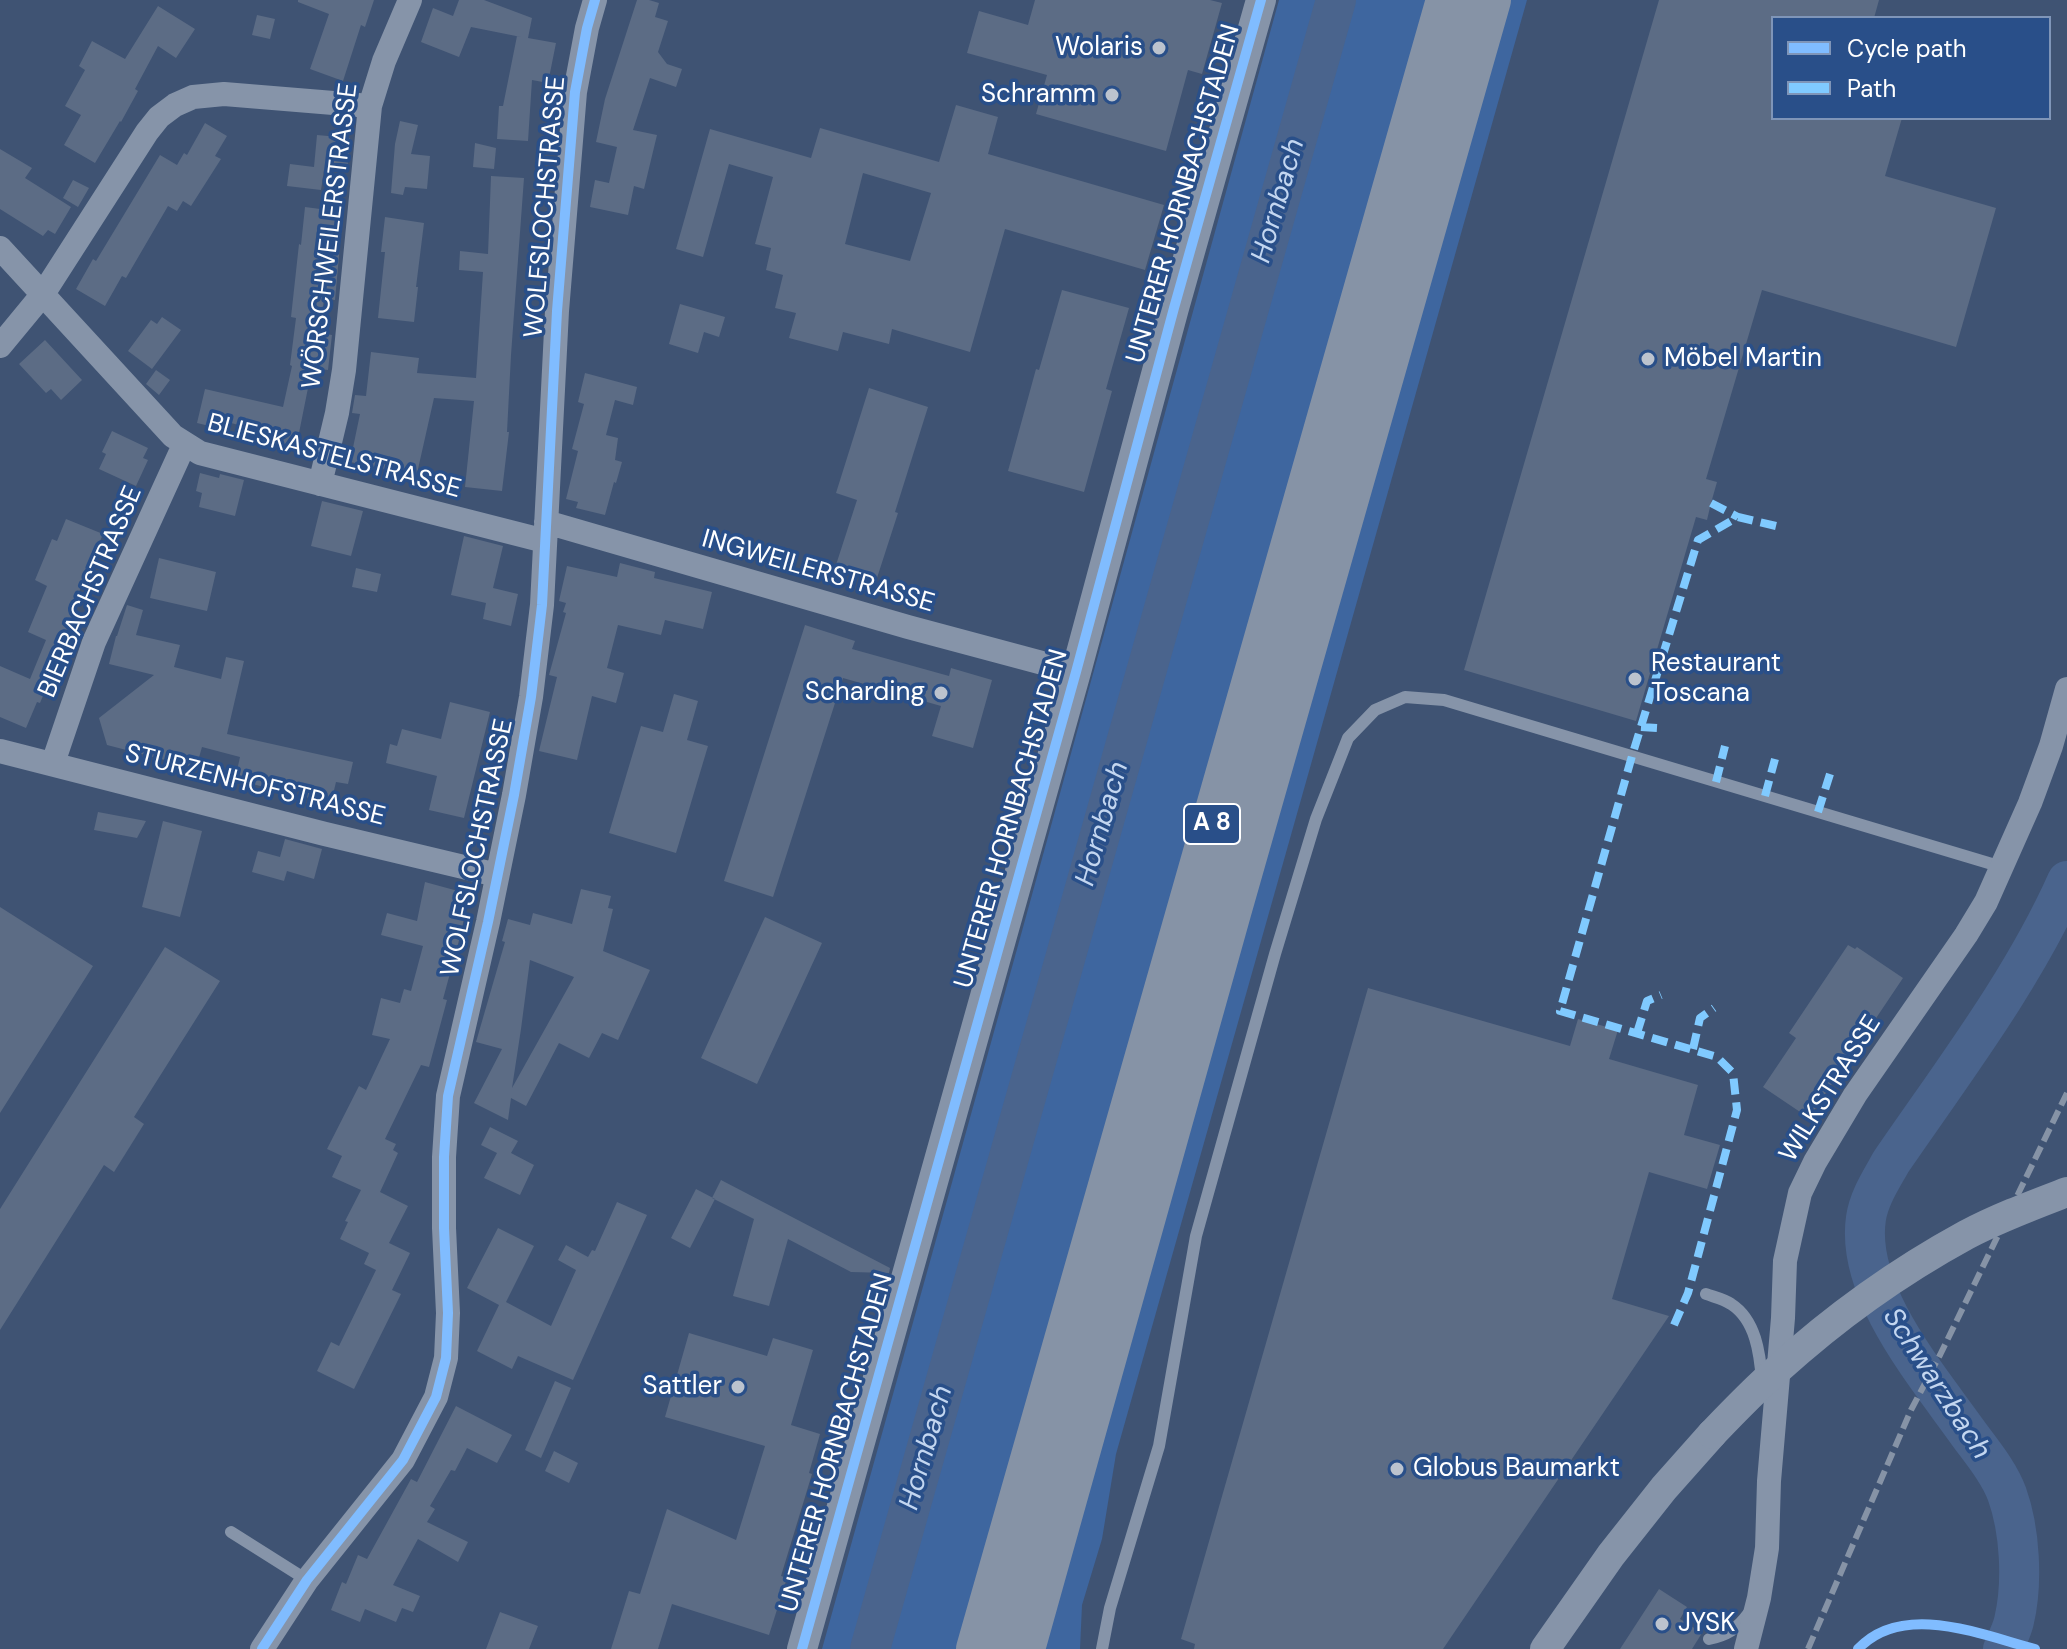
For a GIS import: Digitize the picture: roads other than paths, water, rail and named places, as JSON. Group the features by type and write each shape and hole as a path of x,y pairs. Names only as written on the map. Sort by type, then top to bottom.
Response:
{"highway":[{"name":"A 8","path":"978,1649 1448,0"},
{"name":"A 8","path":"1023,1649 1489,0"},
{"path":"1046,1649 1050,1555"}],"street":[{"name":"WÖRSCHWEILERSTRASSE","path":"320,484 344,370 370,106 384,61 410,0"},
{"name":"WOLFSLOCHSTRASSE","path":"262,1649 307,1580 403,1460 436,1397 446,1358 448,1313 444,1157 448,1096 497,875 531,697 542,605 563,224 575,92 595,0"},
{"name":"UNTERER HORNBACHSTADEN","path":"802,1649 1261,0"},
{"path":"0,346 43,294 147,132 159,117 175,105 193,97 224,94 370,106"},
{"name":"BLIESKASTELSTRASSE","path":"0,248 184,445 200,453 320,484 545,532"},
{"name":"BIERBACHSTRASSE","path":"53,763 94,642 184,445"},
{"name":"INGWEILERSTRASSE","path":"545,532 1076,672"},
{"name":"WILKSTRASSE","path":"1746,1649 1767,1548 1785,1261 1800,1193 1855,1095 1986,902 2035,789 2067,689"},
{"name":"STURZENHOFSTRASSE","path":"0,751 497,875"},
{"path":"1545,1649 1611,1555 1664,1488 1776,1370 1822,1332 1917,1265 1967,1235 2067,1192"}],"lane":[{"path":"1102,1649 1110,1608 1159,1446 1196,1236 1275,954 1316,819 1348,738 1375,710 1405,697 1444,700 2002,867"},
{"path":"1706,1294 1732,1304 1750,1325 1758,1348 1769,1481"},
{"path":"231,1532 307,1580"},
{"path":"1709,1639 1728,1634 1740,1624 1759,1598"}],"waterway":[{"name":"Hornbach","path":"870,1649 1336,0"},
{"name":"Schwarzbach","path":"2003,1649 2014,1621 2019,1574 2015,1524 2007,1494 1989,1462 1915,1359 1883,1303 1872,1275 1866,1246 1866,1218 1873,1196 1891,1162 2008,990 2067,881"}],"railway":[{"path":"1808,1649 1911,1410 2067,1093"}],"place":[{"name":"Wolaris","path":"1159,48"},
{"name":"Schramm","path":"1112,95"},
{"name":"Möbel Martin","path":"1648,359"},
{"name":"Restaurant Toscana","path":"1635,679"},
{"name":"Scharding","path":"941,693"},
{"name":"Sattler","path":"738,1387"},
{"name":"Globus Baumarkt","path":"1397,1469"},
{"name":"JYSK","path":"1662,1624"}]}
